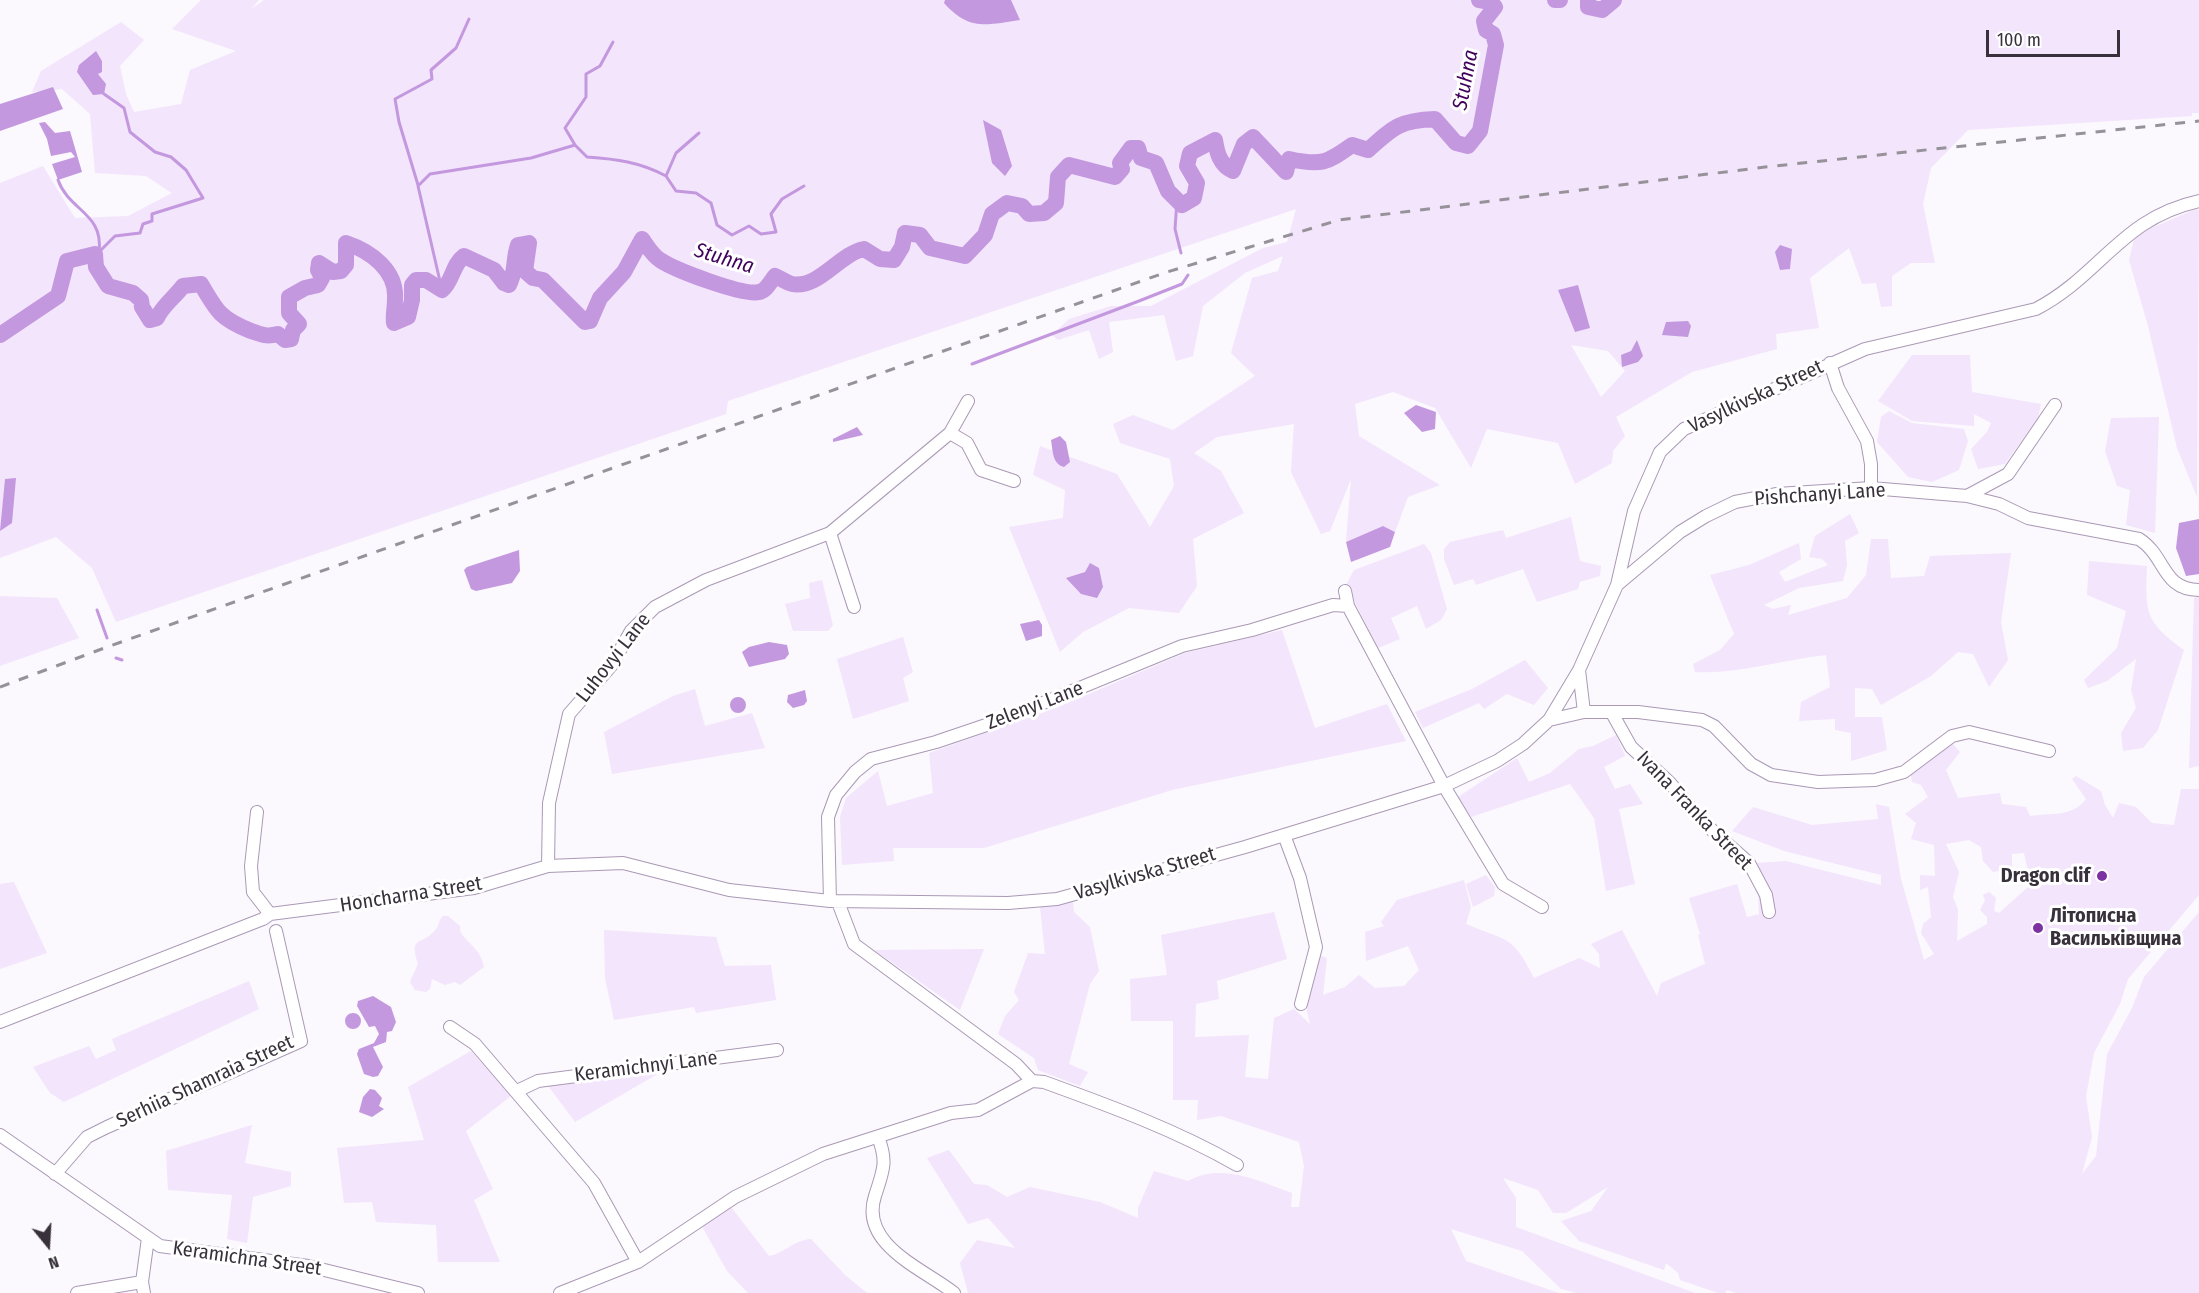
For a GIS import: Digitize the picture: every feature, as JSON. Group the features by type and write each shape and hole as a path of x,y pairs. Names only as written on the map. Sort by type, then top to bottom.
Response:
{"street":[{"name":"Vasylkivska Street","path":"834,901 1008,903 1057,899 1284,835 1444,786 1497,761 1523,744 1549,720 1579,670 1617,585 1620,561 1634,511 1660,452 1684,429 1865,349 2036,309 2059,297 2133,229 2160,212 2199,201"},
{"path":"1830,363 1838,388 1867,441 1871,464 1871,488"},
{"path":"854,607 830,533 950,433 968,400"},
{"path":"1967,496 2008,474 2055,405"},
{"path":"950,433 967,443 981,470 1014,480"},
{"name":"Pishchanyi Lane","path":"1617,585 1680,532 1735,502 1778,494 1871,488 1967,496 1999,504 2028,518 2139,539 2147,544 2166,574 2182,589 2199,590"},
{"name":"Luhovyi Lane","path":"548,866 549,803 569,714 611,666 631,631 655,607 701,583 830,533"},
{"path":"1345,591 1348,606 1444,786 1503,884 1542,907"},
{"name":"Zelenyi Lane","path":"834,901 828,817 836,795 855,772 871,759 936,742 1004,719 1182,646 1252,630 1333,605 1348,606"},
{"path":"1579,670 1584,712"},
{"path":"1549,720 1584,712 1638,712 1702,720 1714,726 1751,764 1771,775 1818,782 1875,780 1904,772 1952,736 1969,732 2049,752"},
{"name":"Ivana Franka Street","path":"1612,713 1631,747 1670,783 1704,823 1749,863 1766,895 1769,912"},
{"path":"257,812 251,866 253,892 270,914"},
{"path":"1284,835 1300,878 1316,947 1301,1004"},
{"name":"Honcharna Street","path":"0,1022 263,919 270,914 474,888 548,866 623,863 729,890 834,901"},
{"path":"834,901 854,944 1017,1064 1032,1081"},
{"name":"Serhiia Shamraia Street","path":"55,1174 87,1137 107,1126 302,1041 276,931"},
{"path":"450,1027 476,1044 594,1183 638,1262"},
{"name":"Keramichnyi Lane","path":"517,1091 538,1081 777,1050"},
{"path":"560,1293 638,1262 735,1197 823,1154 951,1113 978,1110 1032,1081 1044,1082 1132,1115 1202,1145 1237,1165"},
{"name":"Keramichna Street","path":"0,1135 160,1246 308,1266 418,1293"},
{"path":"878,1137 884,1166 873,1207 874,1222 880,1235 894,1254 954,1293"},
{"path":"77,1293 143,1287 148,1238"}],"shaded area":[{"path":"201,0 259,0 251,9 264,0 2199,0 2199,113 2192,113 2192,116 1968,130 1931,168 1923,204 1935,263 1911,263 1892,276 1892,306 1881,307 1876,283 1862,284 1849,248 1810,278 1819,328 1776,334 1777,349 1692,372 1616,417 1625,436 1613,451 1612,463 1575,484 1558,443 1487,429 1471,468 1435,408 1393,392 1355,404 1359,436 1440,485 1408,497 1395,532 1383,526 1346,542 1351,479 1330,531 1321,534 1291,472 1294,424 1217,437 1194,453 1221,471 1244,513 1193,539 1197,586 1179,613 1129,608 1083,632 1060,652 1009,527 1063,518 1065,490 1033,475 1040,446 1117,474 1150,527 1174,486 1170,459 1120,443 1113,424 1133,415 1173,430 1255,376 1231,353 1252,278 1278,271 1283,256 1245,273 1203,306 1193,356 1176,361 1164,315 1109,322 1113,352 1099,359 1089,330 1058,340 1052,335 1069,319 1111,306 1151,306 1263,248 1287,242 1296,209 728,401 726,414 116,622 92,568 56,537 0,558 0,183 43,166 75,218 128,216 172,193 146,176 95,173 90,114 62,89 32,92 41,71 121,22 144,40 120,66 126,94 134,112 181,104 190,70 236,51 172,29","holes":["1571,345 1608,351 1625,371 1601,397"]},
{"path":"945,0 1011,0 1020,20 988,24 970,22 953,12 944,3"},
{"path":"96,51 102,61 102,72 98,74 106,84 104,94 93,95 77,72 79,65"},
{"path":"53,87 63,109 0,131 0,104"},
{"path":"983,120 1001,130 1012,166 1005,176 992,163"},
{"path":"45,122 55,133 70,131 82,172 58,180 52,164 75,157 71,152 51,156 47,139 39,123"},
{"path":"2196,209 2199,210 2197,497 2177,448 2148,326 2129,260 2135,235"},
{"path":"1780,245 1792,249 1790,269 1780,270 1775,252"},
{"path":"1578,285 1590,328 1575,332 1558,290"},
{"path":"1688,321 1691,326 1688,337 1662,335 1666,322"},
{"path":"1637,340 1643,356 1638,362 1622,367 1621,355 1631,351"},
{"path":"1912,355 1970,355 1972,392 2041,404 2038,418 2005,464 1978,469 1971,449 1987,432 1991,423 1974,414 1974,426 1912,421 1878,401"},
{"path":"1416,405 1436,412 1435,429 1422,432 1404,413"},
{"path":"1889,411 1912,423 1964,429 1968,441 1959,470 1932,482 1908,477 1877,442 1881,417"},
{"path":"2159,417 2155,533 2126,525 2130,490 2117,486 2105,451 2111,418"},
{"path":"857,427 863,435 833,442 833,439"},
{"path":"1060,436 1066,442 1070,462 1064,467 1055,460 1051,440"},
{"path":"16,478 12,523 0,531 5,479"},
{"path":"1850,514 1859,533 1845,541 1847,565 1843,581 1799,588 1764,605 1773,609 1791,605 1788,615 1847,598 1866,575 1871,539 1888,539 1891,578 1924,576 1930,556 2011,553 2001,622 2008,660 1989,687 1973,654 1958,652 1931,676 1881,705 1872,689 1855,688 1855,717 1882,717 1887,750 1851,761 1851,733 1835,730 1835,719 1799,721 1801,702 1830,687 1826,655 1728,671 1695,672 1693,664 1720,650 1734,634 1710,575 1749,565 1799,543 1801,559 1779,572 1785,582 1828,565 1822,559 1809,557 1815,536"},
{"path":"1571,517 1580,561 1601,566 1600,576 1580,582 1578,589 1537,602 1523,569 1476,585 1473,579 1454,585 1444,559 1444,549 1450,542 1503,530 1506,538"},
{"path":"2199,519 2199,574 2186,576 2176,548 2179,523"},
{"path":"1383,526 1395,532 1390,547 1351,562 1346,542"},
{"path":"1424,544 1431,553 1447,609 1441,620 1426,629 1417,606 1391,618 1400,639 1378,648 1346,585 1354,570"},
{"path":"519,550 520,571 512,583 476,591 471,589 464,570 467,567"},
{"path":"2089,561 2147,566 2146,595 2150,615 2161,632 2184,650 2158,730 2143,748 2123,751 2121,733 2136,708 2131,690 2136,659 2107,681 2088,688 2084,680 2117,648 2126,611 2087,595"},
{"path":"1090,563 1099,568 1103,587 1097,598 1081,594 1066,578 1085,572"},
{"path":"822,580 833,625 828,631 793,631 785,604 810,598 809,583"},
{"path":"2199,595 2199,766 2189,768 2194,598"},
{"path":"0,596 57,598 79,638 0,666"},
{"path":"1039,620 1042,625 1042,636 1026,641 1020,624"},
{"path":"1282,630 1315,728 1387,704 1406,741 1172,790 984,848 893,848 894,861 842,865 840,817 846,798 878,771 887,806 933,793 929,753 1056,708 1185,653"},
{"path":"903,637 913,672 903,678 909,701 853,719 837,659"},
{"path":"769,642 787,645 789,654 785,659 749,667 742,652 749,647"},
{"path":"1525,660 1548,688 1534,705 1507,694 1484,709 1479,703 1423,728 1415,712 1472,689"},
{"path":"695,689 705,726 752,713 765,748 612,774 604,732 673,696"},
{"path":"805,690 807,701 804,705 793,708 787,702 788,695"},
{"path":"738,697 744,699 746,705 744,711 738,713 732,711 730,705 732,699"},
{"path":"1616,735 1625,756 1604,767 1615,789 1630,784 1643,804 1619,809 1635,884 1606,891 1594,818 1570,784 1471,817 1458,797 1517,758 1529,782 1550,773 1579,749 1593,746"},
{"path":"1952,743 1960,752 1946,770 1958,798 2000,793 2002,804 2026,807 2030,816 2061,813 2081,805 2086,799 2072,779 2076,776 2101,791 2105,805 2113,818 2119,803 2136,807 2152,823 2174,825 2181,789 2199,789 2199,895 2128,979 2120,1004 2094,1053 2086,1096 2092,1137 2082,1174 2096,1156 2107,1054 2132,1008 2144,977 2199,912 2199,1293 1736,1293 1727,1290 1725,1293 1718,1293 1680,1280 1678,1273 1666,1263 1664,1270 1579,1241 1561,1221 1591,1211 1608,1187 1566,1213 1553,1213 1538,1190 1503,1178 1516,1198 1516,1227 1695,1293 1577,1293 1561,1289 1522,1251 1451,1229 1466,1261 1559,1293 968,1293 960,1263 977,1240 1015,1248 988,1218 968,1224 927,1158 949,1150 974,1184 987,1185 1007,1197 1030,1187 1100,1202 1138,1218 1138,1208 1154,1171 1188,1181 1214,1173 1227,1173 1254,1179 1292,1193 1291,1207 1299,1207 1304,1166 1299,1142 1221,1116 1197,1120 1198,1100 1173,1100 1173,1021 1131,1021 1130,979 1167,975 1161,935 1274,912 1287,959 1217,981 1219,999 1196,1004 1195,1037 1249,1035 1245,1077 1268,1079 1274,1018 1294,1009 1310,1024 1305,1003 1318,955 1327,958 1323,995 1345,987 1359,975 1375,988 1404,986 1419,970 1408,946 1366,961 1365,932 1384,926 1381,922 1397,900 1464,880 1471,907 1466,924 1508,941 1520,954 1534,978 1579,958 1600,968 1599,954 1591,944 1622,930 1657,996 1661,983 1705,964 1698,935 1700,934 1689,898 1737,884 1747,917 1759,914 1757,863 1786,861 1881,885 1881,875 1784,851 1732,831 1753,807 1812,825 1878,819 1876,804 1889,807 1901,879 1924,960 1934,954 1921,933 1923,924 1931,917 1928,887 1920,890 1920,875 1935,876 1934,845 1911,839 1916,823 1905,814 1928,797 1921,785 1912,782 1911,775 1921,764","holes":["1969,840 1981,847 1983,861 1993,872 2012,868 2012,854 2024,853 2027,867 2038,878 1999,913 1994,911 1996,898 1989,892 1983,895 1985,900 1980,910 1987,917 1987,924 1957,941 1958,910 1953,897 1959,872 1946,844"]},
{"path":"1486,875 1495,887 1494,896 1473,907 1466,884"},
{"path":"14,882 47,953 0,969 0,884"},
{"path":"1073,900 1074,912 1090,927 1099,971 1090,984 1069,1064 1088,1072 1080,1086 1038,1070 1034,1058 998,1034 1005,1016 1019,1000 1014,992 1028,953 1045,954 1040,907"},
{"path":"443,916 448,916 460,926 462,935 479,954 484,967 460,985 455,982 445,985 432,979 430,989 426,992 415,990 410,982 418,964 415,955 416,944 431,934"},
{"path":"604,930 716,937 725,966 771,965 776,1000 696,1013 694,1007 614,1020 605,978"},
{"path":"984,949 960,1010 874,950"},
{"path":"249,981 259,1009 64,1102 50,1093 33,1067 89,1046 96,1059 116,1050 112,1039"},
{"path":"373,996 391,1007 396,1022 392,1031 387,1032 386,1042 373,1047 383,1067 378,1076 373,1077 364,1074 357,1054 359,1049 374,1043 379,1034 375,1026 369,1027 357,1006 358,1001"},
{"path":"350,1013 356,1013 361,1021 359,1027 350,1029 345,1024 345,1018"},
{"path":"471,1051 511,1096 466,1131 493,1189 474,1200 500,1262 438,1262 436,1225 376,1222 372,1202 344,1203 337,1148 424,1140 408,1087"},
{"path":"666,1069 575,1122 546,1083"},
{"path":"370,1089 375,1090 382,1098 379,1106 384,1109 372,1117 359,1112 363,1097"},
{"path":"252,1125 245,1163 291,1172 291,1186 253,1197 247,1243 227,1239 232,1195 168,1190 166,1151"},
{"path":"731,1207 769,1256 811,1239 845,1275 867,1293 748,1293 727,1271 700,1223"}],"waterway":[{"name":"Stuhna","path":"0,335 58,296 67,261 95,254 96,267 108,286 133,293 141,300 142,307 150,320 157,318 183,286 201,284 216,308 233,323 264,335 278,334 285,340 291,339 293,330 299,324 289,313 289,297 305,288 318,285 322,278 318,270 319,263 333,272 341,271 346,265 346,243 373,257 392,279 395,299 394,323 408,317 412,300 412,285 416,280 426,280 442,290 464,256 494,270 504,283 509,285 513,276 518,245 529,243 525,271 533,278 543,280 585,322 590,321 600,298 624,272 642,239 657,258 680,270 739,290 759,292 766,288 775,276 792,284 811,281 846,257 864,249 880,259 894,260 902,247 905,233 920,235 930,248 965,256 985,235 992,214 1007,203 1022,206 1029,214 1044,213 1056,203 1058,177 1069,165 1115,177 1122,169 1120,163 1131,148 1138,148 1141,158 1156,163 1168,191 1182,205 1194,198 1197,183 1187,166 1190,153 1215,140 1220,158 1233,171 1244,144 1253,137 1286,172 1289,159 1309,162 1323,161 1336,156 1352,145 1368,150 1391,130 1414,121 1435,119 1456,143 1468,146 1480,131 1496,45 1493,34 1486,30 1484,21 1495,7 1491,2 1479,0"},
{"name":"Stuhna","path":"1555,0 1560,0"},
{"name":"Stuhna","path":"1588,0 1588,7 1602,10 1614,0"},
{"path":"418,185 399,122 395,99 432,79 431,70 456,48 469,19"},
{"path":"575,145 565,128 586,97 586,74 600,66 613,42"},
{"path":"99,252 115,236 140,233 143,224 152,221 152,214 203,198 186,170 171,157 155,152 130,132 124,108 104,94"},
{"path":"442,290 418,186 430,174 531,158 575,145 587,157 628,162 647,167 666,176 676,153 699,133"},
{"path":"666,176 676,191 696,193 711,203 717,225 732,235 749,226 761,234 776,232 771,214 782,199 804,186"},
{"path":"58,180 63,190 91,220 96,229 99,252 95,254"},
{"path":"1177,200 1175,229 1181,253"},
{"path":"972,364 1182,284 1188,275"},
{"path":"97,610 107,638"},
{"path":"116,658 122,660"}],"railway":[{"path":"0,687 107,647 1164,273 1339,220 1765,167 2199,121"}],"place":[{"name":"Dragon clif","path":"2102,876"},
{"name":"Літописна Васильківщина","path":"2038,928"}]}
